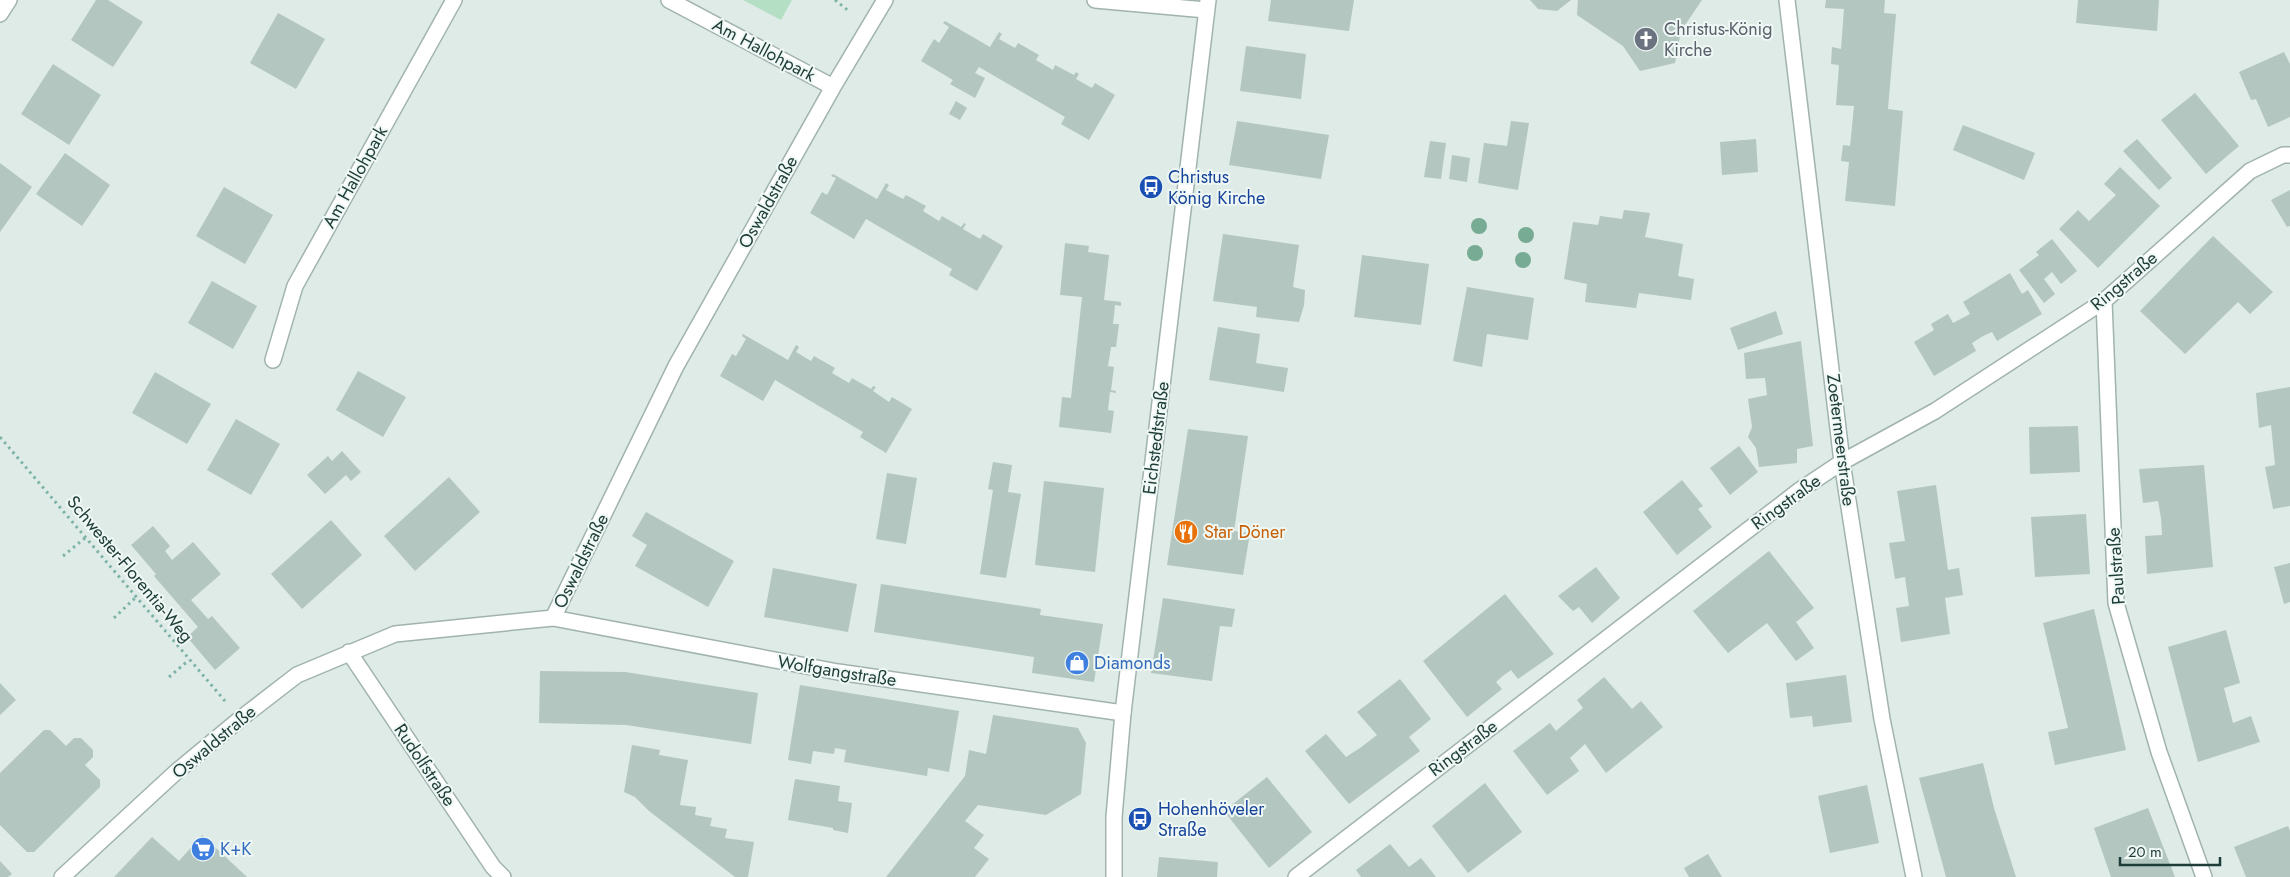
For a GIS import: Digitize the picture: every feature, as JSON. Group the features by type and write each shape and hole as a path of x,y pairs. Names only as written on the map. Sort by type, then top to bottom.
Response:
{"street":[{"path":"0,14 9,0"},
{"name":"Am Hallohpark","path":"273,360 295,286 454,0"},
{"name":"Am Hallohpark","path":"669,0 833,87"},
{"name":"Oswaldstraße","path":"62,877 176,772 297,675 395,634 553,618 676,366 833,87 885,0"},
{"path":"1095,0 1207,5"},
{"name":"Zoetermeerstraße","path":"1787,0 1842,462 1882,719 1914,877"},
{"name":"Eichstedtstraße","path":"1114,877 1114,817 1123,713 1207,5"},
{"name":"Ringstraße","path":"1296,877 1800,490 1842,462 1935,411 2104,301 2250,171 2283,155 2290,155"},
{"name":"Paulstraße","path":"2104,301 2116,603 2158,752 2204,877"},
{"name":"Wolfgangstraße","path":"553,618 838,672 1123,713"},
{"name":"Rudolfstraße","path":"349,652 493,867 503,877"}],"path":[{"name":"Schwester-Florentia-Weg","path":"0,437 240,719"},
{"path":"63,556 85,538"},
{"path":"114,618 136,598"},
{"path":"169,678 189,660"}],"green space":[{"path":"743,0 792,0 781,20"}],"building":[{"path":"96,0 108,0 143,22 113,67 71,40"},
{"path":"1271,0 1354,0 1349,31 1268,21"},
{"path":"1530,0 1571,0 1557,11 1538,9"},
{"name":"Christus-König Kirche","path":"1578,0 1702,0 1681,31 1675,63 1640,71 1623,46 1577,15"},
{"path":"1826,0 1885,0 1884,13 1896,14 1888,109 1903,111 1895,206 1845,201 1849,162 1841,161 1843,145 1850,146 1854,106 1836,105 1839,65 1831,64 1832,47 1841,49 1844,9 1825,8"},
{"path":"2078,0 2159,0 2157,31 2076,23"},
{"path":"278,13 325,39 296,89 250,63"},
{"path":"945,21 990,47 999,32 1002,34 999,39 1015,48 1018,43 1039,55 1036,60 1053,70 1055,65 1074,75 1076,72 1079,74 1076,79 1092,88 1095,83 1115,95 1089,140 1061,124 1065,117 979,67 975,73 985,78 975,98 950,84 953,80 921,61 934,39 939,43 949,27 943,23"},
{"path":"1246,46 1306,54 1301,99 1240,91"},
{"path":"2284,52 2290,64 2290,117 2268,127 2256,99 2251,100 2239,72"},
{"path":"53,64 101,95 69,145 21,114"},
{"path":"2195,93 2239,146 2206,174 2161,120"},
{"path":"956,101 967,108 960,120 949,114"},
{"path":"1237,121 1329,135 1321,179 1229,165"},
{"path":"1511,121 1529,123 1518,190 1478,183 1484,143 1507,146"},
{"path":"1963,125 2035,153 2024,180 1953,150"},
{"path":"1756,139 1758,172 1722,175 1720,142"},
{"path":"2137,139 2172,178 2159,190 2123,151"},
{"path":"1430,141 1446,143 1441,179 1424,177"},
{"path":"65,153 110,185 82,226 36,194"},
{"path":"1452,155 1470,158 1467,182 1449,179"},
{"path":"0,163 32,187 0,232"},
{"path":"2120,167 2160,206 2098,268 2059,229 2078,210 2089,221 2116,195 2104,184"},
{"path":"833,174 877,199 886,183 889,185 886,190 903,199 906,195 926,206 923,211 939,221 942,216 961,227 964,223 966,224 963,229 980,239 983,234 1003,246 977,291 949,275 952,269 866,219 854,239 810,213 822,192 827,195 836,178 831,176"},
{"path":"224,187 273,215 245,264 196,236"},
{"path":"2290,190 2290,226 2287,227 2271,200"},
{"path":"1624,210 1650,213 1645,237 1683,244 1678,276 1694,279 1691,300 1639,293 1636,308 1585,302 1587,284 1564,279 1573,222 1598,225 1600,216 1622,219"},
{"path":"1223,234 1299,245 1293,287 1305,290 1304,305 1299,322 1256,317 1257,307 1213,301"},
{"path":"2213,236 2273,292 2250,314 2238,302 2185,354 2140,311"},
{"path":"2052,239 2077,271 2061,284 2052,272 2044,279 2055,294 2044,303 2019,270 2039,255 2036,252"},
{"path":"1065,243 1089,246 1088,252 1109,255 1104,300 1121,302 1121,306 1115,305 1113,324 1119,324 1116,347 1111,347 1108,366 1114,367 1111,390 1116,391 1116,393 1110,392 1108,410 1114,411 1111,433 1059,427 1062,397 1071,398 1082,297 1060,295"},
{"path":"1362,255 1429,264 1421,325 1354,317"},
{"path":"2010,273 2022,294 2028,290 2042,314 1997,341 1992,332 1983,336 1972,343 1976,351 1934,376 1914,342 1934,330 1931,324 1948,314 1953,323 1970,314 1963,302"},
{"path":"212,281 257,306 233,349 188,323"},
{"path":"1467,287 1534,298 1528,340 1487,334 1482,367 1453,361"},
{"path":"1776,311 1783,334 1738,350 1730,328"},
{"path":"1218,327 1260,334 1256,363 1288,368 1284,392 1209,380"},
{"path":"743,334 788,360 796,345 799,347 796,352 811,361 814,356 835,368 832,373 849,383 852,378 871,389 873,386 876,387 873,391 889,402 892,397 912,409 886,453 860,437 863,432 775,380 763,401 720,376 732,354 736,356 746,339 742,336"},
{"path":"1801,341 1813,446 1797,449 1797,463 1759,467 1756,448 1748,437 1752,427 1748,399 1767,395 1765,378 1746,379 1744,353"},
{"path":"358,371 406,397 383,437 336,410"},
{"path":"155,372 211,404 187,444 132,413"},
{"path":"2290,387 2290,506 2273,509 2265,467 2275,465 2271,425 2259,428 2256,393"},
{"path":"236,419 280,444 251,495 207,470"},
{"path":"2078,426 2080,472 2030,474 2029,427"},
{"path":"1188,429 1248,436 1234,531 1250,533 1243,575 1167,565"},
{"path":"1739,446 1758,472 1730,495 1710,468"},
{"path":"342,451 361,472 351,481 346,475 325,494 307,475 328,456 332,461"},
{"path":"993,462 1012,465 1008,492 1021,494 1006,578 980,574 993,490 988,489"},
{"path":"2204,465 2213,567 2147,574 2145,536 2162,535 2161,518 2158,501 2143,503 2139,469"},
{"path":"887,473 917,478 906,544 876,539"},
{"path":"449,477 480,512 415,571 384,536"},
{"path":"1682,480 1703,506 1698,509 1712,527 1677,555 1643,512"},
{"path":"1044,481 1104,488 1095,572 1035,565"},
{"path":"1936,485 1948,570 1959,568 1963,595 1945,598 1950,634 1901,642 1896,608 1909,606 1905,577 1895,579 1889,543 1905,541 1897,491"},
{"path":"646,512 734,561 708,607 635,566 647,545 632,536"},
{"path":"2086,514 2090,574 2035,577 2031,517"},
{"path":"331,520 362,555 302,609 271,574"},
{"path":"153,526 170,546 165,551 172,560 193,542 221,574 191,600 208,619 212,616 240,648 215,670 187,637 198,627 154,576 156,574 131,545"},
{"path":"1769,551 1814,608 1796,622 1814,648 1796,661 1767,623 1728,653 1693,611"},
{"path":"2290,563 2290,602 2284,604 2274,567"},
{"path":"1596,567 1620,598 1592,623 1579,607 1573,611 1558,596"},
{"path":"773,568 857,584 848,632 764,617"},
{"path":"881,584 1041,609 1040,615 1103,624 1094,682 1032,673 1034,657 874,632"},
{"path":"1505,594 1554,654 1518,679 1511,670 1504,675 1496,682 1502,689 1467,717 1423,661"},
{"path":"1163,598 1235,609 1232,627 1220,626 1212,681 1151,673"},
{"path":"2094,609 2126,750 2055,765 2048,732 2068,728 2043,623"},
{"path":"2226,630 2240,683 2224,688 2233,723 2251,716 2260,742 2198,762 2168,647"},
{"path":"540,671 625,672 758,693 751,744 626,725 539,723"},
{"path":"1846,675 1852,722 1813,727 1812,716 1790,718 1786,683"},
{"path":"1604,677 1632,709 1641,701 1663,727 1606,773 1585,744 1570,758 1579,771 1547,795 1513,751 1550,723 1556,731 1583,708 1577,700"},
{"path":"1400,679 1431,719 1409,737 1420,751 1349,804 1305,751 1326,734 1346,757 1360,748 1377,735 1357,712"},
{"path":"0,683 16,700 0,715"},
{"path":"800,685 959,711 949,772 928,768 927,776 844,762 846,750 835,748 834,754 813,751 811,764 788,760"},
{"path":"993,715 1078,728 1086,743 1081,794 1046,815 978,805 965,821 984,835 974,848 989,859 975,877 886,877 965,776 969,750 986,754"},
{"path":"44,730 50,730 66,746 74,738 81,738 93,750 93,757 85,765 100,780 100,787 34,852 27,852 0,825 0,773"},
{"path":"632,745 660,750 659,755 688,760 680,805 696,807 695,815 712,818 710,826 727,829 725,838 754,842 748,877 735,877 649,811 635,797 624,792"},
{"path":"1983,763 1994,808 2016,877 1946,877 1919,778"},
{"path":"1267,777 1312,832 1269,868 1224,811"},
{"path":"795,779 840,786 838,801 852,803 848,833 833,830 833,828 788,820"},
{"path":"1485,783 1522,832 1468,873 1432,826"},
{"path":"1867,785 1879,843 1830,853 1818,796"},
{"path":"2148,808 2175,877 2111,877 2094,828"},
{"path":"2288,826 2290,831 2290,877 2246,877 2234,847"},
{"name":"K+K","path":"202,835 247,877 114,877 152,837 179,861"},
{"path":"1390,844 1409,867 1421,858 1436,877 1361,877 1356,870"},
{"path":"1708,854 1722,877 1689,877 1684,868"},
{"path":"1159,857 1218,862 1217,877 1157,877"},
{"path":"0,861 12,874 8,877 0,877"}],"place":[{"name":"Christus-König Kirche","path":"1646,39"},
{"name":"Christus König Kirche","path":"1151,187"},
{"name":"Star Döner","path":"1186,532"},
{"name":"Diamonds","path":"1077,663"},
{"name":"Hohenhöveler Straße","path":"1140,819"},
{"name":"K+K","path":"203,849"}]}
